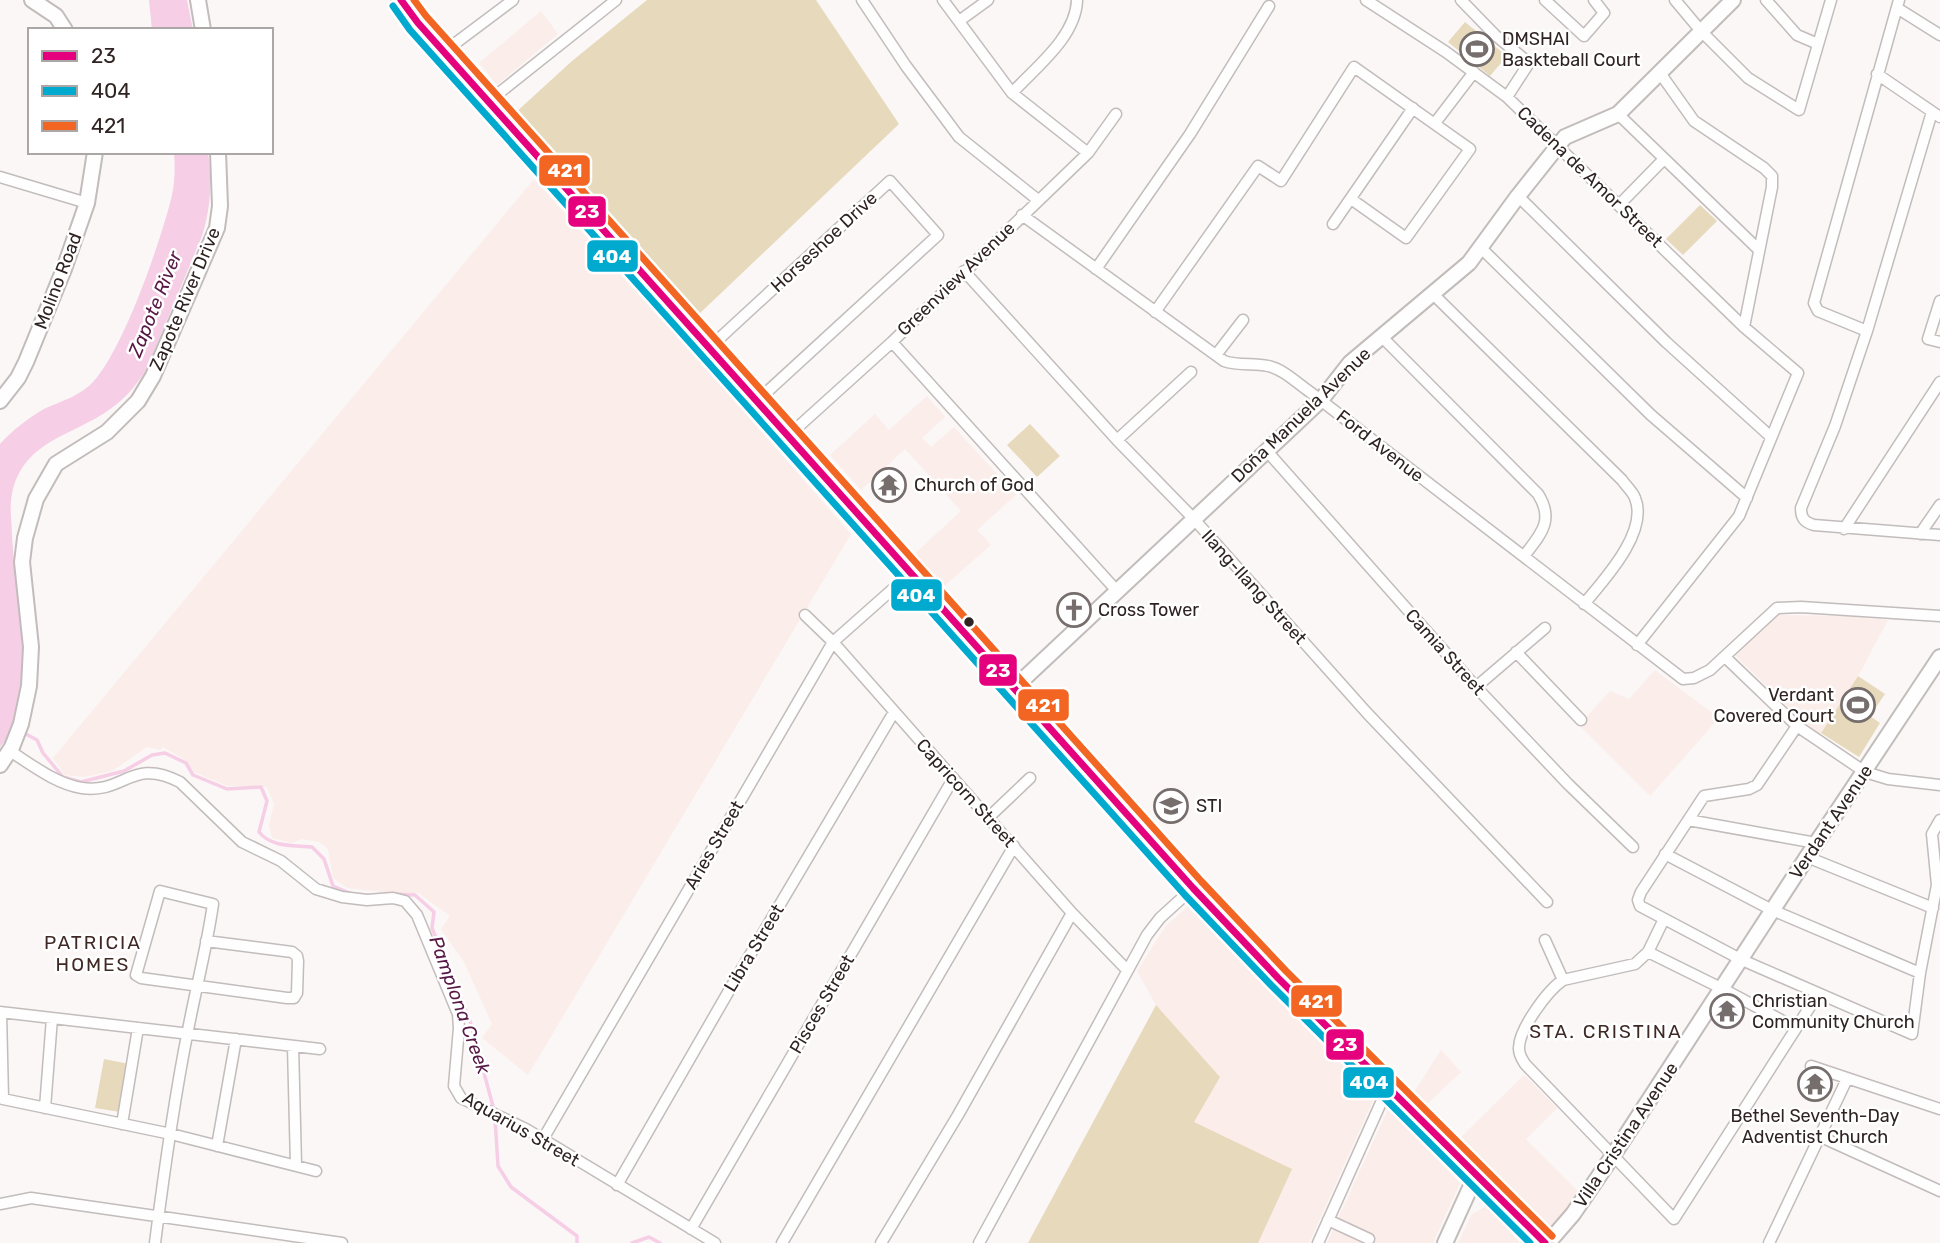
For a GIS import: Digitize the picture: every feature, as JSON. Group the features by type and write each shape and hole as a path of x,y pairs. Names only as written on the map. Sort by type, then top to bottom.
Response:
{"highway":[{"path":"401,0 418,23 1194,888 1278,978 1546,1243"}],"street":[{"path":"32,0 56,16 64,28"},
{"path":"198,0 203,28"},
{"path":"445,51 513,0"},
{"path":"489,102 616,0"},
{"path":"862,0 906,66 959,137 1038,200"},
{"path":"943,0 1012,93 1088,153"},
{"path":"959,21 988,0"},
{"path":"1012,93 1067,31 1076,11 1077,0"},
{"name":"Cadena de Amor Street","path":"1366,0 1507,97 1744,327 1798,373 1771,438"},
{"path":"1461,0 1495,35 1529,63 1507,97"},
{"path":"1545,0 1584,36 1604,13 1594,0"},
{"path":"1675,0 1701,31 1748,78 1799,110 1831,0"},
{"name":"Doña Manuela Avenue","path":"1014,688 1321,400 1350,363 1460,273 1565,137 1610,120 1618,114 1733,0"},
{"path":"1766,0 1797,35 1818,44"},
{"path":"1867,331 1818,312 1814,306 1898,4 1940,36"},
{"path":"1096,268 1190,134 1269,6"},
{"path":"1155,312 1258,166 1281,181 1354,67 1470,149 1406,238 1351,199"},
{"path":"1435,123 1474,72"},
{"path":"1660,73 1694,121 1772,176 1744,327"},
{"path":"1877,74 1936,114 1867,331 1835,426 1801,508 1801,516 1806,523 1844,529 1940,536"},
{"path":"1333,224 1413,108"},
{"name":"Greenview Avenue","path":"788,436 891,342 1088,153 1116,114"},
{"path":"1618,114 1759,250"},
{"name":"Molino Road","path":"0,401 18,378 26,362 64,269 87,203 95,154"},
{"name":"Zapote River Drive","path":"0,765 11,749 21,724 29,685 31,657 22,562 25,538 36,499 55,464 116,424 138,401 153,376 217,229 220,206 218,154"},
{"path":"1619,205 1664,159"},
{"path":"0,177 87,203"},
{"name":"Horseshoe Drive","path":"709,348 890,181 938,234 757,401"},
{"path":"1518,196 1666,342 1771,438 1739,516 1637,645"},
{"name":"Ford Avenue","path":"1022,215 1216,355 1233,364 1269,366 1321,400 1676,676 1690,679 1710,670 1771,612 1783,607 1940,616"},
{"path":"1481,248 1651,415 1746,498"},
{"name":"Ilang-Ilang Street","path":"964,271 1117,440 1193,518 1367,713 1547,902"},
{"path":"1434,295 1622,480 1635,497 1638,517 1632,538 1584,604"},
{"path":"1940,301 1928,339 1940,342"},
{"path":"1216,355 1243,320"},
{"path":"1382,337 1538,494 1546,518 1543,532 1524,556"},
{"path":"891,342 1117,591"},
{"path":"1117,440 1191,372"},
{"path":"1844,529 1940,382"},
{"name":"Camia Street","path":"1266,450 1476,687 1568,784 1633,847"},
{"path":"1920,534 1940,505"},
{"name":"Aries Street","path":"543,1139 832,642 912,572"},
{"name":"Capricorn Street","path":"805,615 1072,912 1128,970"},
{"path":"1476,687 1545,628"},
{"path":"1516,652 1581,720"},
{"path":"1726,657 1797,726 1865,772 1888,779 1940,785"},
{"name":"Verdant Avenue","path":"1723,989 1772,910 1940,657"},
{"name":"Libra Street","path":"617,1185 894,712"},
{"path":"1797,726 1757,785 1749,789 1704,796 1641,892 1638,900 1640,905 1742,960 1912,1034 1938,871 1933,834 1940,820"},
{"name":"Aquarius Street","path":"11,749 58,780 83,788 103,788 142,772 168,776 180,782 242,842 281,861 316,889 342,898 393,898 405,901 417,915 458,1014 460,1028 454,1086 461,1098 526,1129 715,1243"},
{"path":"988,818 1030,778"},
{"name":"Pisces Street","path":"691,1229 953,779"},
{"path":"1688,820 1816,843"},
{"path":"782,1243 1014,846"},
{"path":"1665,854 1772,910 1920,972"},
{"path":"1807,857 1933,908"},
{"path":"979,1243 1128,970 1160,918 1194,888"},
{"path":"155,1243 187,1034 197,987 206,941 212,904 159,891 136,975 197,987 294,998 297,993 298,956 292,952 206,941"},
{"path":"881,1243 958,1115 1072,912"},
{"path":"1664,919 1648,952 1640,961 1628,967 1563,980 1547,994 1523,1032 1518,1048 1525,1064 1674,1219 1818,994"},
{"path":"1545,940 1563,980"},
{"path":"1648,952 1796,1028"},
{"name":"Villa Cristina Avenue","path":"1546,1243 1573,1214 1723,989"},
{"path":"316,1171 172,1134 3,1099 1,1012 320,1049"},
{"path":"45,1108 52,1018"},
{"path":"122,1124 138,1028"},
{"path":"217,1146 236,1039"},
{"path":"293,1046 296,1165"},
{"path":"1811,1066 1940,1109"},
{"path":"1769,1243 1847,1079"},
{"path":"1318,1243 1388,1087"},
{"path":"1819,1136 1940,1191"},
{"path":"1445,1243 1476,1175"},
{"path":"0,1204 32,1198 342,1243"},
{"path":"1328,1220 1369,1239"}],"shaded area":[{"path":"647,0 816,0 899,124 698,315 514,114 572,61"},
{"path":"541,11 558,34 497,85 479,63"},
{"name":"DMSHAI Baskteball Court","path":"1465,22 1507,56 1490,76 1448,42"},
{"path":"534,179 851,534 528,1075 482,1038 492,1024 464,962 441,929 450,916 418,893 347,888 333,878 328,849 319,842 301,839 292,843 272,838 269,825 274,804 267,787 227,786 194,772 187,761 163,747 160,750 147,747 112,771 84,777 65,775 53,758"},
{"path":"1700,205 1717,221 1683,255 1666,239"},
{"path":"927,396 945,417 922,438 931,447 954,427 1016,495 977,530 991,545 942,588 912,556 961,511 905,449 861,490 830,455 875,414 889,430"},
{"path":"1030,424 1060,456 1037,477 1007,445"},
{"path":"1776,615 1888,620 1858,676 1818,737 1736,656"},
{"path":"1655,670 1719,718 1650,796 1579,725 1610,691 1629,699"},
{"name":"Verdant Covered Court","path":"1858,676 1885,694 1870,716 1880,723 1859,757 1821,733"},
{"path":"1188,906 1193,906 1374,1092 1375,1096 1309,1243 1130,1243 1188,1120 1220,1077 1156,1005 1137,971 1165,927"},
{"path":"1156,1005 1220,1077 1194,1122 1292,1169 1258,1243 1028,1243"},
{"path":"1441,1050 1461,1072 1424,1107 1412,1095"},
{"path":"104,1059 129,1064 120,1112 95,1108"},
{"path":"1524,1075 1557,1108 1526,1139 1580,1193 1554,1229 1542,1226 1457,1141"},
{"path":"1389,1107 1460,1183 1433,1243 1327,1243"},
{"path":"1485,1207 1490,1208 1520,1243 1458,1243 1472,1214"}],"water":[{"path":"149,0 187,0 193,28 152,28"},
{"name":"Zapote River","path":"174,154 208,154 209,205 202,236 147,368 128,394 89,422 47,444 25,464 17,477 12,494 12,536 23,631 25,679 15,729 0,747 0,444 33,415 74,396 89,386 101,372 127,325 150,267 172,195"}],"waterway":[{"name":"Pamplona Creek","path":"22,732 37,740 43,753 63,777 81,782 124,771 152,755 165,753 186,763 193,775 227,789 261,787 267,801 259,832 277,843 312,847 324,859 333,886 352,894"},
{"name":"Pamplona Creek","path":"394,894 415,895 434,912 432,928 470,1021 494,1110"},
{"name":"Pamplona Creek","path":"495,1118 498,1166 511,1187 577,1236 577,1243"},
{"name":"Pamplona Creek","path":"632,1243 649,1237 660,1243"}],"transit line":[{"name":"23","path":"401,0 418,23 1193,888 1278,978 1545,1243"},
{"name":"421","path":"414,0 1201,881 1286,971 1552,1236"},
{"name":"404","path":"393,6 410,30 1185,895 1271,985 1530,1243"}],"place":[{"name":"DMSHAI Baskteball Court","path":"1477,49"},
{"name":"Church of God","path":"889,485"},
{"name":"Cross Tower","path":"1074,610"},
{"name":"Verdant Covered Court","path":"1858,705"},
{"name":"STI","path":"1171,806"},
{"name":"Christian Community Church","path":"1727,1011"},
{"name":"Bethel Seventh-Day Adventist Church","path":"1815,1084"}],"district":[{"name":"PATRICIA HOMES","path":"93,953"},
{"name":"STA. CRISTINA","path":"1606,1031"}]}
